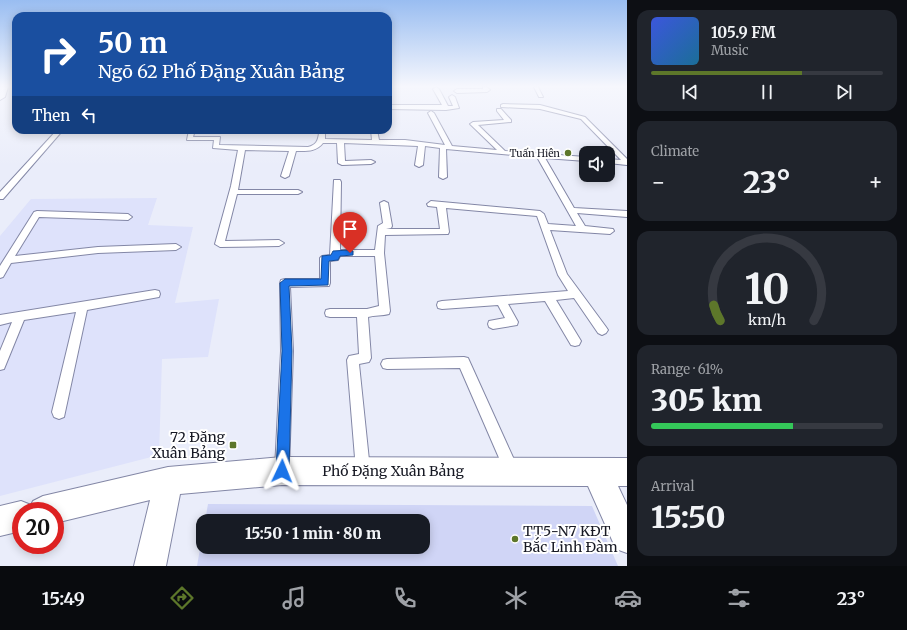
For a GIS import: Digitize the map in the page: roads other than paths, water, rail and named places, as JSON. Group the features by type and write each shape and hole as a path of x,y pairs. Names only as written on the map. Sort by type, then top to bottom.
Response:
{"street":[{"name":"Phố Đặng Xuân Bảng","path":"64,506 168,481 282,471 362,470 627,472"},
{"path":"596,472 627,538"},
{"path":"150,566 168,481"}],"lane":[{"path":"431,113 447,148 443,176"},
{"path":"504,152 470,124 511,121 505,113"},
{"path":"565,113 583,118 627,162"},
{"path":"0,197 56,134"},
{"path":"191,134 189,139 218,138 215,147 293,149 316,147 321,141 322,134"},
{"path":"375,134 376,141"},
{"path":"321,141 376,141 422,144 447,148 579,159"},
{"path":"340,141 342,163 371,162"},
{"path":"419,165 422,144"},
{"path":"242,147 234,192 220,244 279,243"},
{"path":"285,176 293,149"},
{"path":"540,156 582,229"},
{"path":"615,161 627,162"},
{"path":"282,471 287,351 285,283 325,283 325,258 335,258 336,253 337,182"},
{"path":"234,192 298,192"},
{"path":"330,313 362,313 385,310 379,252 382,226 388,226 384,204"},
{"path":"431,204 540,214 563,275 602,330"},
{"path":"382,232 446,232 441,205"},
{"path":"570,210 627,214"},
{"path":"0,274 37,214 128,217"},
{"path":"544,227 610,231"},
{"path":"8,260 98,250 176,247"},
{"path":"336,253 379,252"},
{"path":"0,320 155,294"},
{"path":"442,304 576,294"},
{"path":"548,296 575,341"},
{"path":"493,324 513,322 501,300"},
{"path":"59,412 82,307"},
{"path":"362,313 365,358 353,360 362,470"},
{"path":"0,365 20,317"},
{"path":"387,364 464,362 512,471"}],"place":[{"name":"Tuấn Hiên","path":"568,153"},
{"name":"72 Đặng Xuân Bảng","path":"233,445"},
{"name":"TT5-N7 KĐT Bắc Linh Đàm","path":"515,539"}]}
